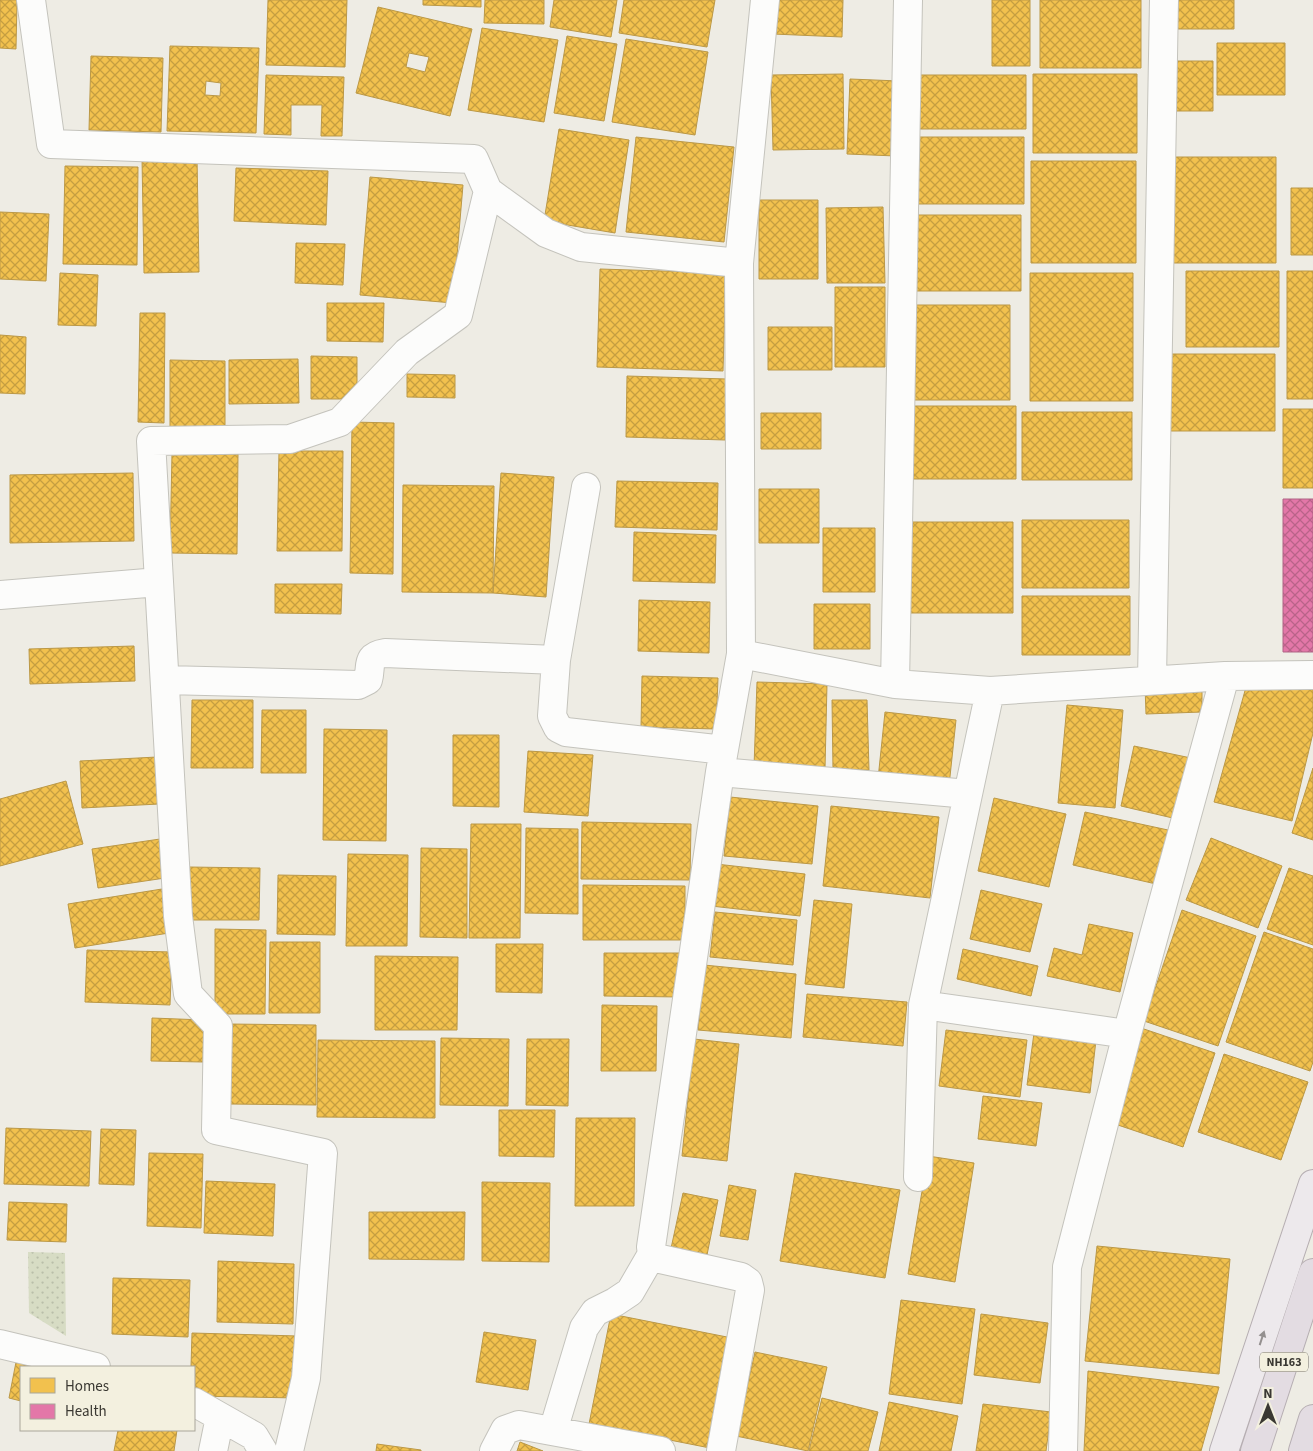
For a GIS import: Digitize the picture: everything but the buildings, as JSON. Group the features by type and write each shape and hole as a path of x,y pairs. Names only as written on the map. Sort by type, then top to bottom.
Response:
{"highway":[{"name":"NH163","path":"1254,1451 1313,1273"},
{"path":"1302,1451 1313,1419"}],"main road":[{"path":"1224,1451 1313,1184"}],"street":[{"path":"31,0 52,144 474,159 488,191 546,233 581,247 739,263"},
{"path":"553,1431 584,1328 595,1312 630,1292 652,1254 651,1247 722,762 741,654 739,263 765,0"},
{"path":"895,684 908,0"},
{"path":"1152,680 1164,0"},
{"path":"289,1451 306,1378 324,1153 216,1130 218,1026 188,994 178,916 151,441 290,438 340,422 407,352 458,315 488,191"},
{"path":"586,487 556,660 552,716 558,728 566,732 630,740 722,762 968,794"},
{"path":"0,595 159,582"},
{"path":"165,680 358,685 368,680 372,659 377,654 385,653 556,660"},
{"path":"741,654 895,684 990,691 1225,676 1313,676"},
{"path":"1063,1451 1066,1267 1127,1034 1225,676"},
{"path":"918,1177 923,1005 990,691"},
{"path":"923,1005 1127,1034"},
{"path":"652,1254 660,1259 741,1277 748,1282 750,1290 721,1451"},
{"path":"0,1344 92,1366"},
{"path":"195,1403 254,1436 263,1451"},
{"path":"213,1451 220,1417"},
{"path":"494,1451 505,1430 519,1425 661,1451"}],"green space":[{"path":"28,1252 65,1253 66,1336 29,1313"}]}
